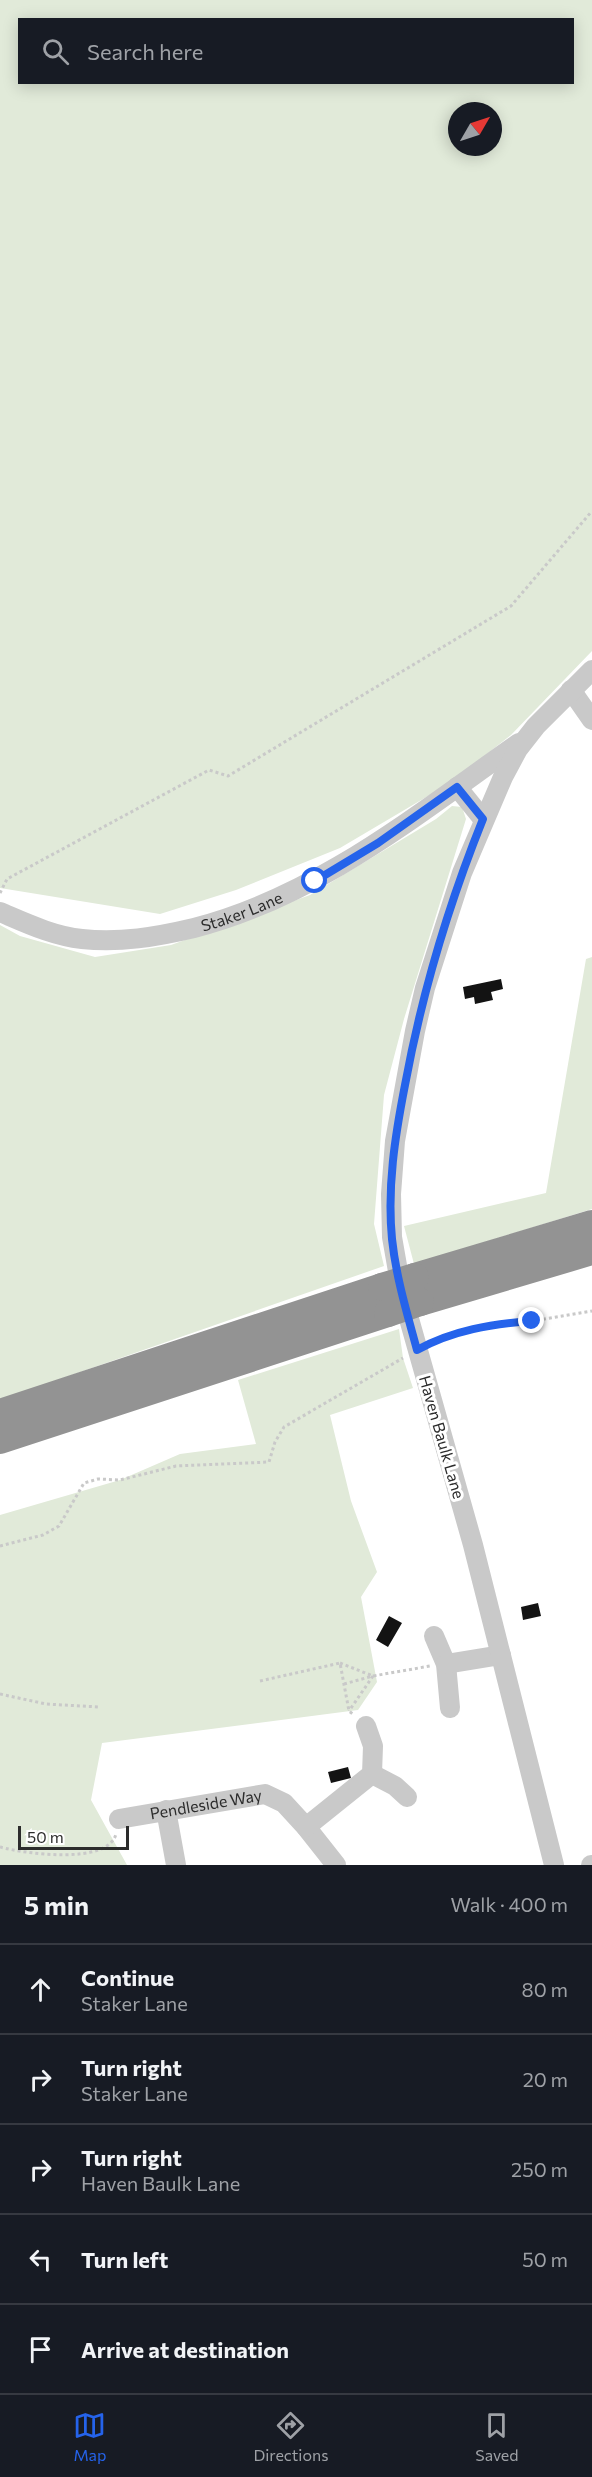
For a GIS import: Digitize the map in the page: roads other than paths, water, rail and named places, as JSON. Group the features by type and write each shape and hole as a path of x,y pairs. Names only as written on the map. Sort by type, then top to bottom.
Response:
{"highway":[{"path":"0,1413 417,1290 592,1224"},
{"path":"417,1290 592,1251"},
{"path":"0,1440 385,1300"}],"street":[{"path":"527,738 592,670"},
{"path":"571,690 592,720"},
{"name":"Staker Lane","path":"0,912 35,927 79,939 154,938 210,924 260,907 315,881 378,843 527,738"},
{"name":"Haven Baulk Lane","path":"527,738 503,777 483,819 462,873 425,988 395,1141 391,1194 392,1237 402,1294 473,1545 554,1865"},
{"path":"457,787 483,819"},
{"path":"434,1636 446,1664 450,1708"},
{"path":"446,1664 501,1655"},
{"path":"366,1726 372,1746 372,1774"},
{"path":"372,1774 394,1786 406,1797"},
{"path":"306,1827 372,1774"},
{"name":"Pendleside Way","path":"119,1819 265,1794 284,1803 336,1865"},
{"path":"166,1810 176,1865"}]}
